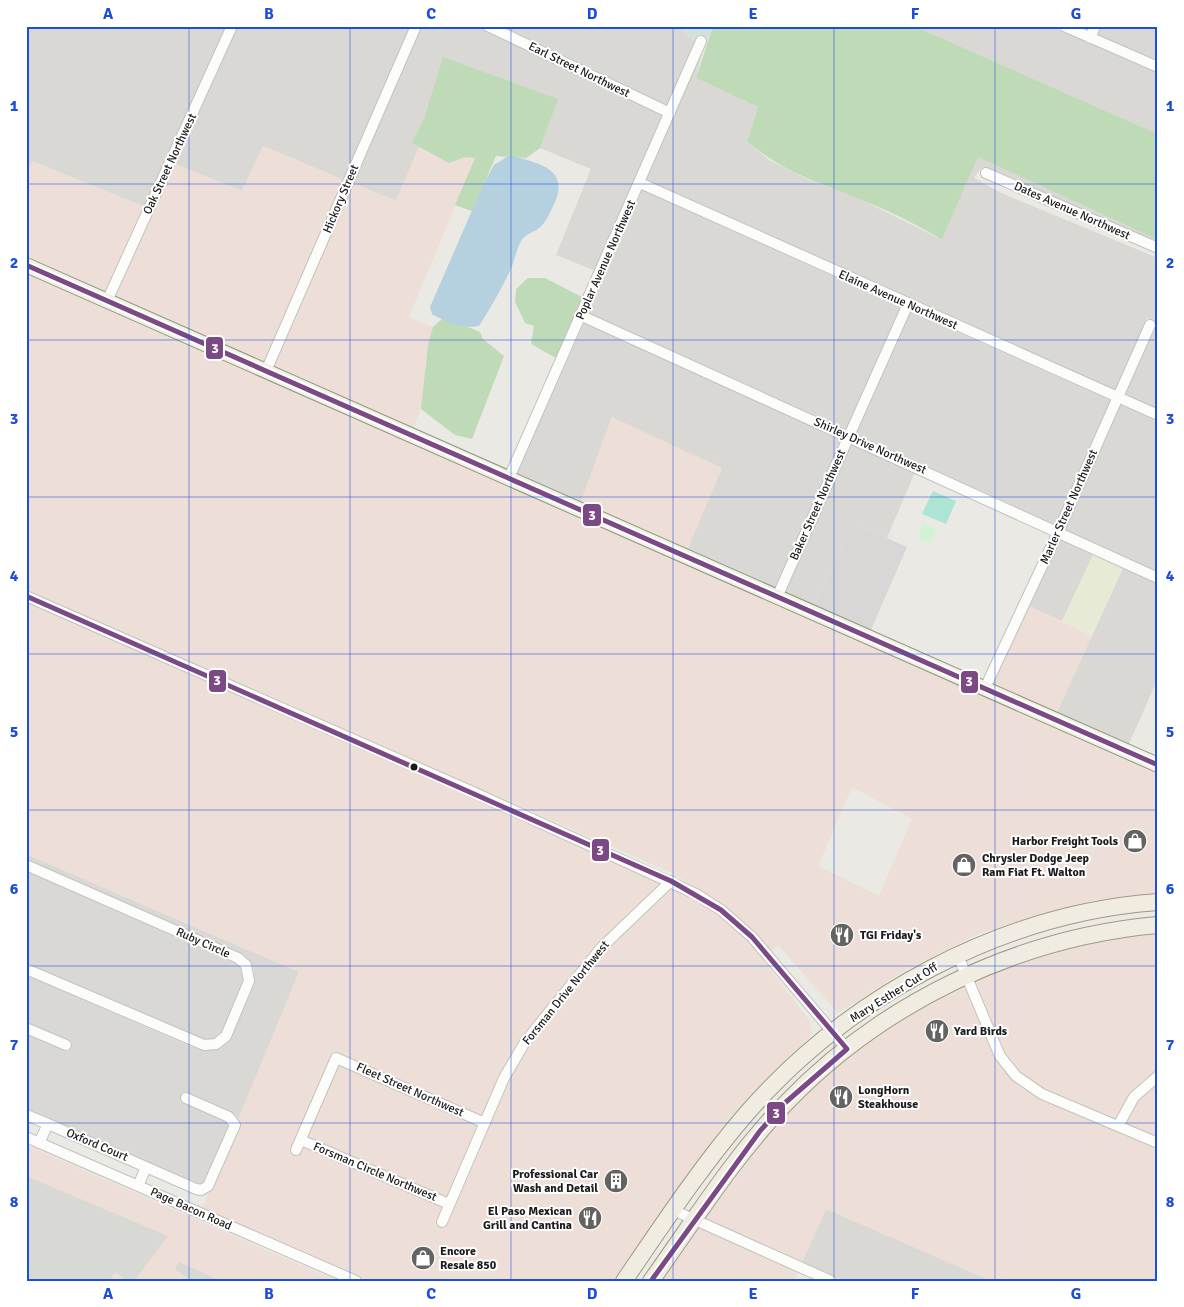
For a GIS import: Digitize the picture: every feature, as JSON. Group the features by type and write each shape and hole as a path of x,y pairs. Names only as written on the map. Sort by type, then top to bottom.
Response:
{"main road":[{"name":"Mary Esther Cut Off","path":"624,1281 673,1210 747,1113 793,1066 834,1032 908,982 958,956 1012,933 1065,917 1158,902"},
{"path":"1121,907 1125,929"},
{"name":"Mary Esther Cut Off","path":"651,1281 760,1131 786,1102 847,1048 904,1009 966,976 1029,951 1065,941 1125,929 1158,925"}],"street":[{"name":"Oak Street Northwest","path":"107,301 232,26"},
{"name":"Hickory Street","path":"266,371 416,26"},
{"name":"Earl Street Northwest","path":"488,26 670,113"},
{"path":"1064,26 1158,67"},
{"path":"1090,38 1095,26"},
{"name":"Poplar Avenue Northwest","path":"510,478 701,41"},
{"name":"Dates Avenue Northwest","path":"986,173 1158,248"},
{"name":"Elaine Avenue Northwest","path":"640,183 1158,415"},
{"path":"26,265 1158,765"},
{"name":"Baker Street Northwest","path":"777,597 908,304"},
{"name":"Shirley Drive Northwest","path":"582,316 1158,578"},
{"name":"Marler Street Northwest","path":"985,688 1058,532 1150,325"},
{"path":"26,596 671,881 707,900 737,923 770,956 806,1003 847,1048"},
{"name":"Ruby Circle","path":"26,865 238,958 246,965 250,977 226,1036 216,1044 204,1045 26,969"},
{"name":"Forsman Drive Northwest","path":"509,1068 524,1042 581,970 624,924 671,881"},
{"path":"958,956 1000,1056 1016,1076 1042,1094 1158,1143"},
{"path":"26,1028 66,1045"},
{"name":"Forsman Circle Northwest","path":"296,1150 336,1058"},
{"name":"Fleet Street Northwest","path":"336,1058 485,1123"},
{"name":"Forsman Circle Northwest","path":"442,1222 509,1068"},
{"path":"1118,1126 1134,1097 1146,1084 1158,1076"},
{"name":"Oxford Court","path":"26,1114 201,1190 208,1186 235,1125 229,1117 186,1098"},
{"path":"39,1143 48,1124"},
{"name":"Page Bacon Road","path":"26,1137 356,1281"},
{"name":"Forsman Circle Northwest","path":"301,1140 450,1204"},
{"path":"138,1186 146,1167"},
{"path":"673,1210 831,1281"}],"shaded area":[{"path":"26,26 227,26 145,207 32,161 26,175"},
{"path":"237,26 411,26 344,180 263,146 242,191 175,164"},
{"path":"421,26 476,26 663,116 596,271 556,255 591,169 540,148 557,99 443,58 424,118 412,143 419,147 396,201 353,183"},
{"path":"501,26 678,26 695,42 668,106"},
{"path":"678,26 713,26 704,50 707,38 699,34 695,42"},
{"path":"914,26 1050,26 1158,73 1158,134"},
{"path":"1100,26 1158,26 1158,61 1096,35"},
{"path":"703,49 696,78 758,107 747,141 769,160 809,180 860,199 942,240 978,157 1158,240 1158,247 1005,183 980,169 974,178 1001,193 1158,258 1158,409 1124,395 1156,322 1147,318 1116,391 646,180"},
{"path":"263,146 344,180 264,364 114,298 175,164 242,191"},
{"path":"419,147 449,163 465,157 475,158 409,317 433,327 425,362 426,378 422,407 413,428 508,470 273,368 353,183 396,201"},
{"path":"32,161 145,207 105,294 26,259 26,175"},
{"path":"642,190 901,307 846,429 588,313"},
{"path":"26,271 1158,771 1158,893 1095,900 980,933 902,972 838,1013 778,945 772,951 724,906 672,873 26,590","holes":["852,787 912,819 879,896 818,866"]},
{"path":"910,311 1112,401 1056,525 854,433"},
{"path":"584,323 842,439 775,590 687,551 612,417 580,504 516,474"},
{"path":"1120,405 1158,421 1158,572 1064,529"},
{"path":"612,417 722,468 687,551 580,504"},
{"path":"850,443 915,472 887,538 853,523 814,607 784,594"},
{"path":"853,523 907,547 870,632 814,607"},
{"path":"1060,539 1093,555 1062,621 1029,606"},
{"path":"1123,568 1158,584 1158,678 1128,746 1056,714"},
{"path":"26,602 662,882 598,944 521,1039 508,1059 483,1116 334,1051 290,1153 299,1156 303,1146 443,1207 435,1225 444,1229 508,1080 528,1045 605,951 671,887 718,914 765,958 763,960 809,1020 812,1032 808,1039 754,1091 722,1127 613,1281 369,1281 169,1193 202,1207 238,1132 238,1120 299,972 26,854"},
{"path":"1029,606 1092,636 1056,714 991,685"},
{"path":"26,854 299,972 238,1120 231,1112 184,1092 180,1101 226,1121 230,1126 205,1183 198,1184 26,1109 26,1034 68,1052 72,1043 26,1023 26,975 192,1047 211,1050 224,1045 230,1038 253,983 254,970 250,961 240,953 26,859"},
{"path":"26,871 240,966 245,980 222,1033 215,1039 205,1040 26,964"},
{"path":"1158,933 1158,1071 1143,1080 1131,1093 1116,1120 1045,1089 1020,1072 1005,1053 974,984 991,974 1048,953 1092,941"},
{"path":"965,988 996,1059 1023,1089 1040,1099 1158,1149 1158,1281 992,1281 826,1209 802,1262 705,1219 780,1119 849,1056 876,1035 925,1006"},
{"path":"338,1065 478,1126 447,1197 307,1136"},
{"path":"1158,1082 1158,1137 1125,1123 1137,1100"},
{"path":"26,1145 337,1281 26,1281"},
{"path":"26,1176 168,1236 134,1281 128,1281 115,1272 109,1281 26,1281"},
{"path":"826,1209 992,1281 845,1281 802,1262"},
{"path":"699,1228 798,1272 794,1281 660,1281"},
{"path":"179,1262 220,1281 192,1281 175,1269"}],"green space":[{"path":"713,26 914,26 1158,134 1158,240 978,157 942,240 922,228 870,203 787,169 747,141 758,107 696,78"},
{"path":"443,57 558,99 540,148 526,158 496,156 472,211 455,205 475,158 465,157 449,163 412,143 424,118"},
{"path":"528,278 545,278 584,298 558,359 531,344 534,326 525,323 515,302 516,289"},
{"path":"444,317 480,332 483,339 504,356 472,439 455,435 421,409 428,345 433,327"},
{"path":"933,491 956,501 946,524 922,514"},
{"path":"923,524 937,529 931,543 918,538"},
{"path":"1093,555 1123,568 1092,636 1062,621"}],"water":[{"path":"510,155 539,164 548,168 554,174 558,181 555,202 544,223 521,241 509,273 479,326 466,327 455,324 432,314 430,307 484,183 494,165"}],"transit line":[{"name":"3","path":"26,265 1158,765"},
{"name":"3","path":"26,596 671,881 721,910 752,937 847,1049 786,1102 760,1131 651,1281"}],"place":[{"name":"Harbor Freight Tools","path":"1135,841"},
{"name":"Chrysler Dodge Jeep Ram Fiat Ft. Walton","path":"964,865"},
{"name":"TGI Friday's","path":"842,935"},
{"name":"Yard Birds","path":"937,1031"},
{"name":"LongHorn Steakhouse","path":"841,1097"},
{"name":"Professional Car Wash and Detail","path":"616,1181"},
{"name":"El Paso Mexican Grill and Cantina","path":"590,1218"},
{"name":"Encore Resale 850","path":"423,1258"}]}
